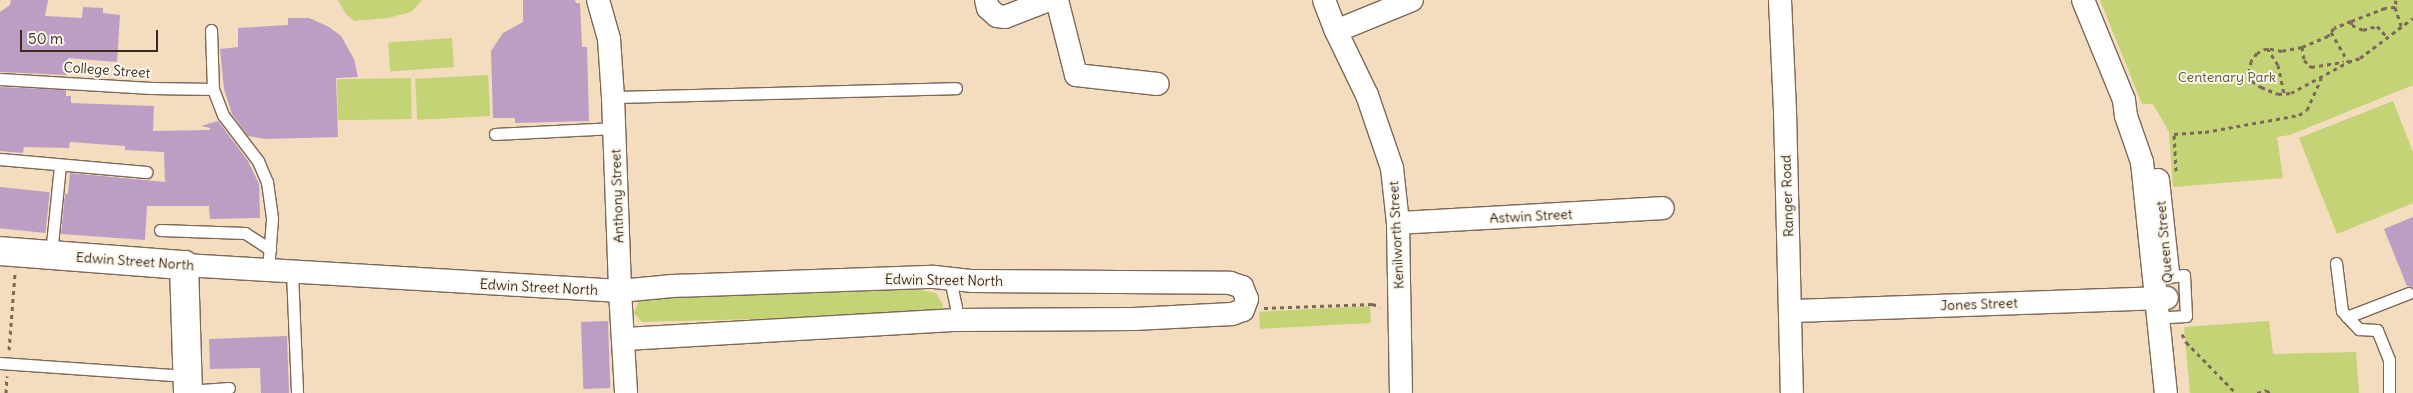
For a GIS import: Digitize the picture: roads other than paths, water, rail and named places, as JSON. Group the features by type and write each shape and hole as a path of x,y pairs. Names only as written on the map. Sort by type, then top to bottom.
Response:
{"street":[{"name":"Anthony Street","path":"598,0 609,39 615,128 620,291 626,393"},
{"path":"986,0 988,8 997,16 1005,17 1049,0"},
{"path":"1057,0 1076,75 1158,84"},
{"name":"Kenilworth Street","path":"1324,0 1336,31 1367,95 1392,168 1398,223 1401,393"},
{"path":"1336,31 1412,0"},
{"name":"Ranger Road","path":"1780,0 1791,311 1792,393"},
{"name":"Queen Street","path":"2083,0 2124,100 2126,116 2142,162 2166,303 2176,393"},
{"name":"Astwin Street","path":"1398,223 1663,208"},
{"name":"Edwin Street North","path":"8,260 51,254 184,265 269,260 292,272 620,291 691,286 934,277 973,281 1230,283 1242,287 1246,293 1246,305 1243,310 1232,314 1134,319 955,320"},
{"path":"184,265 188,387"},
{"name":"Jones Street","path":"1791,311 2166,303"},
{"name":"Queen Street","path":"2166,303 2166,393"},
{"path":"624,339 955,320"}],"lane":[{"path":"211,30 213,89 224,115 258,161 267,182 272,219 269,260"},
{"name":"College Street","path":"0,79 151,88 213,89"},
{"path":"613,97 956,88"},
{"path":"495,134 615,128"},
{"path":"0,160 146,172"},
{"path":"51,254 60,166"},
{"path":"160,230 245,233 269,260"},
{"path":"2336,262 2342,311 2359,329 2377,330 2389,360 2389,393"},
{"path":"292,272 297,393"},
{"path":"950,279 956,307 955,320"},
{"path":"2347,317 2408,293"},
{"path":"4,363 188,387 229,388"}],"park label":[{"name":"Centenary Park","path":"2227,77"}]}
